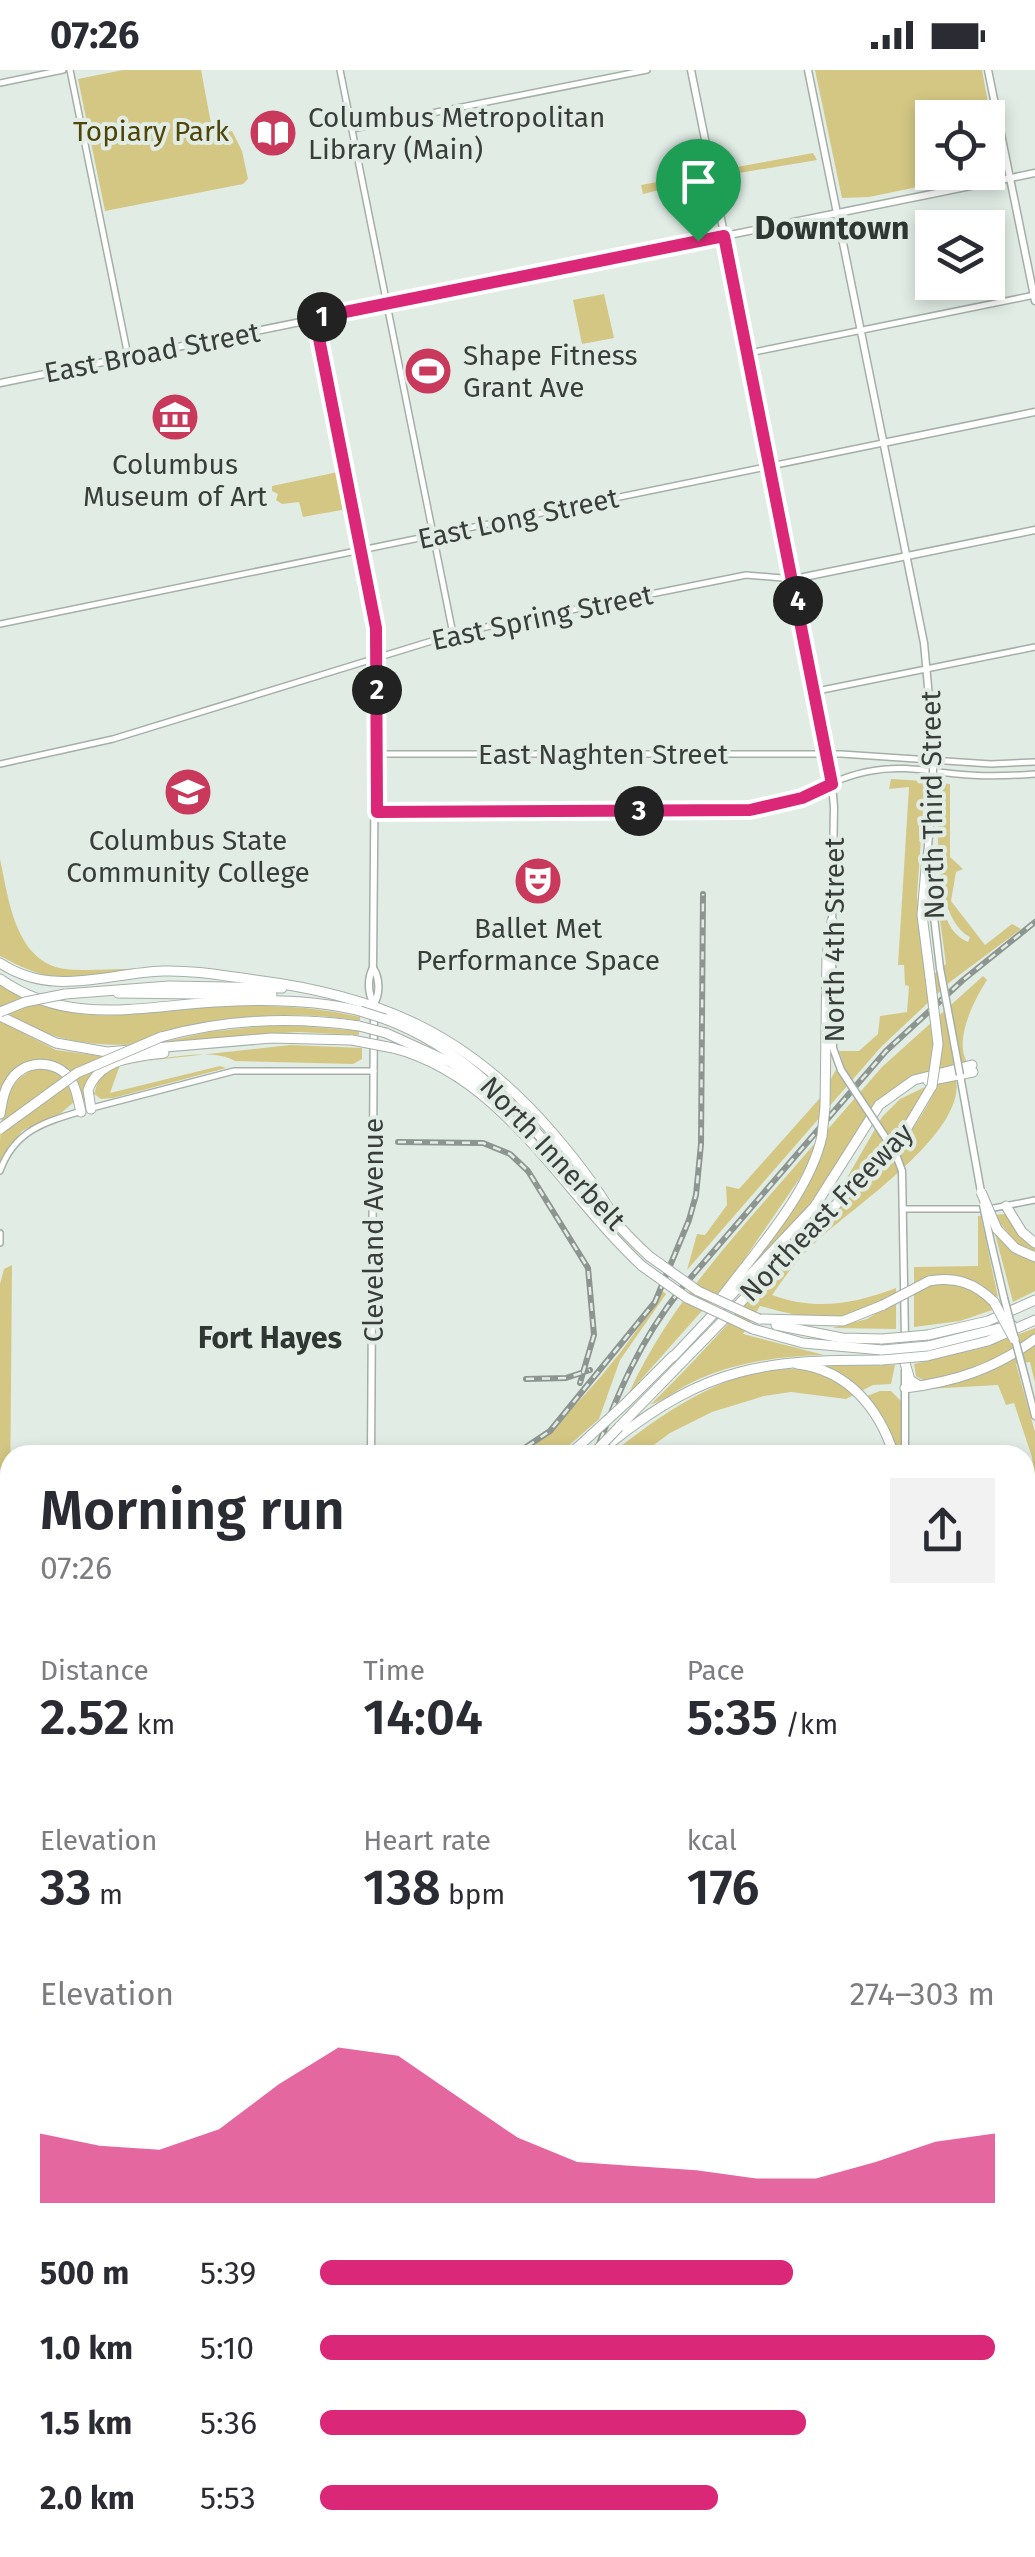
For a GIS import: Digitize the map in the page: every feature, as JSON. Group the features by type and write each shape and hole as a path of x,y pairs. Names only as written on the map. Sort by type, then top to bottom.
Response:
{"highway":[{"name":"Northeast Freeway","path":"603,1445 901,1138 932,1086 938,1032 922,915 927,857"},
{"name":"Northeast Freeway","path":"581,1445 672,1357 760,1248 807,1175 822,1136 825,1107 827,956 832,921"},
{"path":"0,962 26,976 50,982 79,983 181,972 374,1004 428,1027 469,1052 530,1106 574,1158 619,1226"},
{"name":"North Innerbelt","path":"0,979 36,1000 76,1010 114,1012 330,998 352,1010 392,1022 436,1042 504,1095 648,1256 698,1291 760,1319 882,1350 928,1346 1035,1300"},
{"path":"0,1014 65,994 169,986 330,998"},
{"name":"North Innerbelt","path":"0,1014 38,1036 92,1051 302,1037 352,1040 393,1048 441,1068 479,1093 642,1266 687,1298 753,1329 803,1343 882,1350 988,1340 1035,1318"},
{"path":"0,1128 77,1072 118,1052 162,1037 248,1020 352,1025 392,1034 452,1063 525,1122"},
{"path":"86,1110 90,1083 110,1064 210,1043"},
{"path":"0,1114 9,1082 20,1070 36,1064 53,1066 69,1078 86,1110"},
{"path":"672,1357 815,1206 879,1105 914,1080 972,1068 916,1086 886,1106 797,1242"},
{"path":"981,1192 996,1236 1035,1257"},
{"path":"1006,1206 1022,1232 1035,1243"},
{"path":"760,1319 843,1321 929,1281 958,1280 999,1300 1014,1339"},
{"path":"905,1388 987,1369 1035,1339"},
{"path":"609,1445 662,1405 701,1384 779,1362 882,1350"},
{"path":"779,1362 819,1368 849,1384 871,1408 889,1445"},
{"path":"905,1363 910,1380 920,1386"}],"main road":[{"path":"0,83 67,70 128,357"},
{"path":"340,70 454,634"},
{"path":"352,129 647,70"},
{"name":"North 4th Street","path":"691,70 829,754 833,1048 841,1070 895,1152 902,1171 906,1445"},
{"name":"North Third Street","path":"808,70 928,669 934,728 927,857 940,968 981,1192"},
{"path":"748,354 1035,297 988,70"},
{"name":"East Broad Street","path":"0,383 1035,173"},
{"name":"Cleveland Avenue","path":"315,318 376,628 373,968 378,989 374,1004 372,1445"},
{"name":"East Long Street","path":"0,624 1035,412"},
{"name":"East Spring Street","path":"0,764 113,739 454,634 746,575 794,579 1035,530"},
{"path":"817,692 1035,648"},
{"name":"East Naghten Street","path":"377,754 829,754 909,756 970,763 1035,762"},
{"path":"900,768 909,756"},
{"path":"377,812 750,810 802,798 869,771 900,768 978,776 1035,774"},
{"path":"0,1171 11,1148 28,1131 86,1110 234,1070 374,1070"},
{"path":"905,1209 1006,1206 1035,1200"},
{"path":"0,1232 0,1243"},
{"path":"996,1236 999,1300"},
{"path":"1014,1339 1035,1416"}],"green space":[{"name":"Topiary Park","path":"123,70 201,70 213,134 232,131 242,151 248,179 243,184 105,211 78,79"},
{"path":"815,70 982,70 988,100 915,100 915,187 842,198"},
{"path":"813,153 817,160 703,179 643,194 641,185"},
{"path":"604,294 614,338 582,344 573,300"},
{"path":"338,472 347,509 303,517 299,502 282,504 272,491 272,486"},
{"path":"891,779 925,781 917,896 926,981 946,964 933,869 951,928 968,942 970,937 958,926 943,890 938,843 941,783 950,784 950,857 963,869 956,872 951,901 985,945 1012,924 1021,929 950,982 881,1047 687,1270 697,1234 705,1235 727,1205 726,1186 739,1189 820,1098 842,1059 839,1051 859,1051 878,1034 880,1016 907,1012 909,986 905,985 904,965 898,965 909,787 889,789"},
{"path":"0,859 15,922 31,950 42,960 74,970 144,969 70,979 38,973 0,956"},
{"path":"983,976 987,980 964,1032 967,1062 932,1071 888,1092 863,1122 813,1202 755,1267 752,1265 814,1171 828,1129 882,1067"},
{"path":"0,983 52,1008 78,1013 131,1015 270,1006 342,1013 360,1017 360,1021 309,1015 259,1016 158,1033 160,1043 97,1044 56,1036 18,1020 0,1007"},
{"path":"0,1021 56,1050 116,1058 90,1077 84,1104 73,1076 31,1062 0,1098"},
{"path":"280,1024 359,1031 359,1035 298,1032 163,1042 209,1032"},
{"path":"290,1045 362,1048 362,1059 353,1064 235,1061 203,1055"},
{"path":"146,1061 120,1065 110,1093 220,1066 226,1068 113,1098 101,1099 94,1094 100,1075 118,1064"},
{"path":"39,1068 63,1078 74,1102 61,1113 22,1131 0,1161 2,1119 10,1093 26,1073"},
{"path":"956,1080 954,1101 944,1123 926,1145 810,1247 772,1295 804,1303 834,1304 896,1288 896,1329 832,1328 867,1319 888,1306 888,1296 855,1312 826,1318 760,1306 743,1334 824,1355 729,1368 650,1405 896,1149 938,1083"},
{"path":"927,1086 904,1128 836,1197 882,1117 900,1099"},
{"path":"815,1143 806,1169 732,1277 629,1393 646,1358 689,1293"},
{"path":"1006,1214 1015,1231 1035,1246 1035,1252 1018,1245 996,1218 981,1218 998,1297 949,1279 919,1280 919,1288 960,1286 978,1294 995,1309 960,1321 914,1327 914,1267 978,1266 978,1216"},
{"path":"995,1234 1008,1247 1035,1260 1035,1291 1013,1302"},
{"path":"12,1265 10,1445 0,1445 0,1284 4,1269"},
{"path":"662,1291 666,1294 620,1360 599,1419 569,1445 528,1445 576,1405 634,1335"},
{"path":"1035,1328 1035,1335 1025,1342 958,1376 927,1381 916,1376 914,1364 982,1348"},
{"path":"1035,1344 1035,1383 1030,1362 1016,1364 1035,1445 1028,1445 1014,1403 1006,1405 998,1385 927,1389 980,1376"},
{"path":"895,1365 891,1384 873,1385 846,1399 791,1392 764,1396 712,1412 654,1445 623,1445 701,1393 752,1374 779,1369 807,1370 858,1388 826,1366"},
{"path":"891,1391 902,1402 902,1445 893,1445 867,1396"}],"railway":[{"path":"529,1445 550,1431 655,1302 689,1220 696,1195 701,1144 703,894"},
{"path":"599,1445 631,1368 681,1289 886,1051 963,980 1035,922"},
{"path":"398,1142 483,1143 510,1154 528,1171 588,1268 594,1335 580,1383"},
{"path":"526,1379 566,1378 590,1370"}],"place":[{"name":"Columbus Metropolitan Library (Main)","path":"273,133"},
{"name":"Shape Fitness Grant Ave","path":"428,371"},
{"name":"Columbus Museum of Art","path":"175,417"},
{"name":"Columbus State Community College","path":"188,792"},
{"name":"Ballet Met Performance Space","path":"538,881"}],"district":[{"name":"Downtown","path":"832,228"},
{"name":"Fort Hayes","path":"270,1338"}],"route":[{"path":"724,236 828,747 832,784 802,798 750,810 377,812 376,628 315,318 698,241 724,236"}]}
